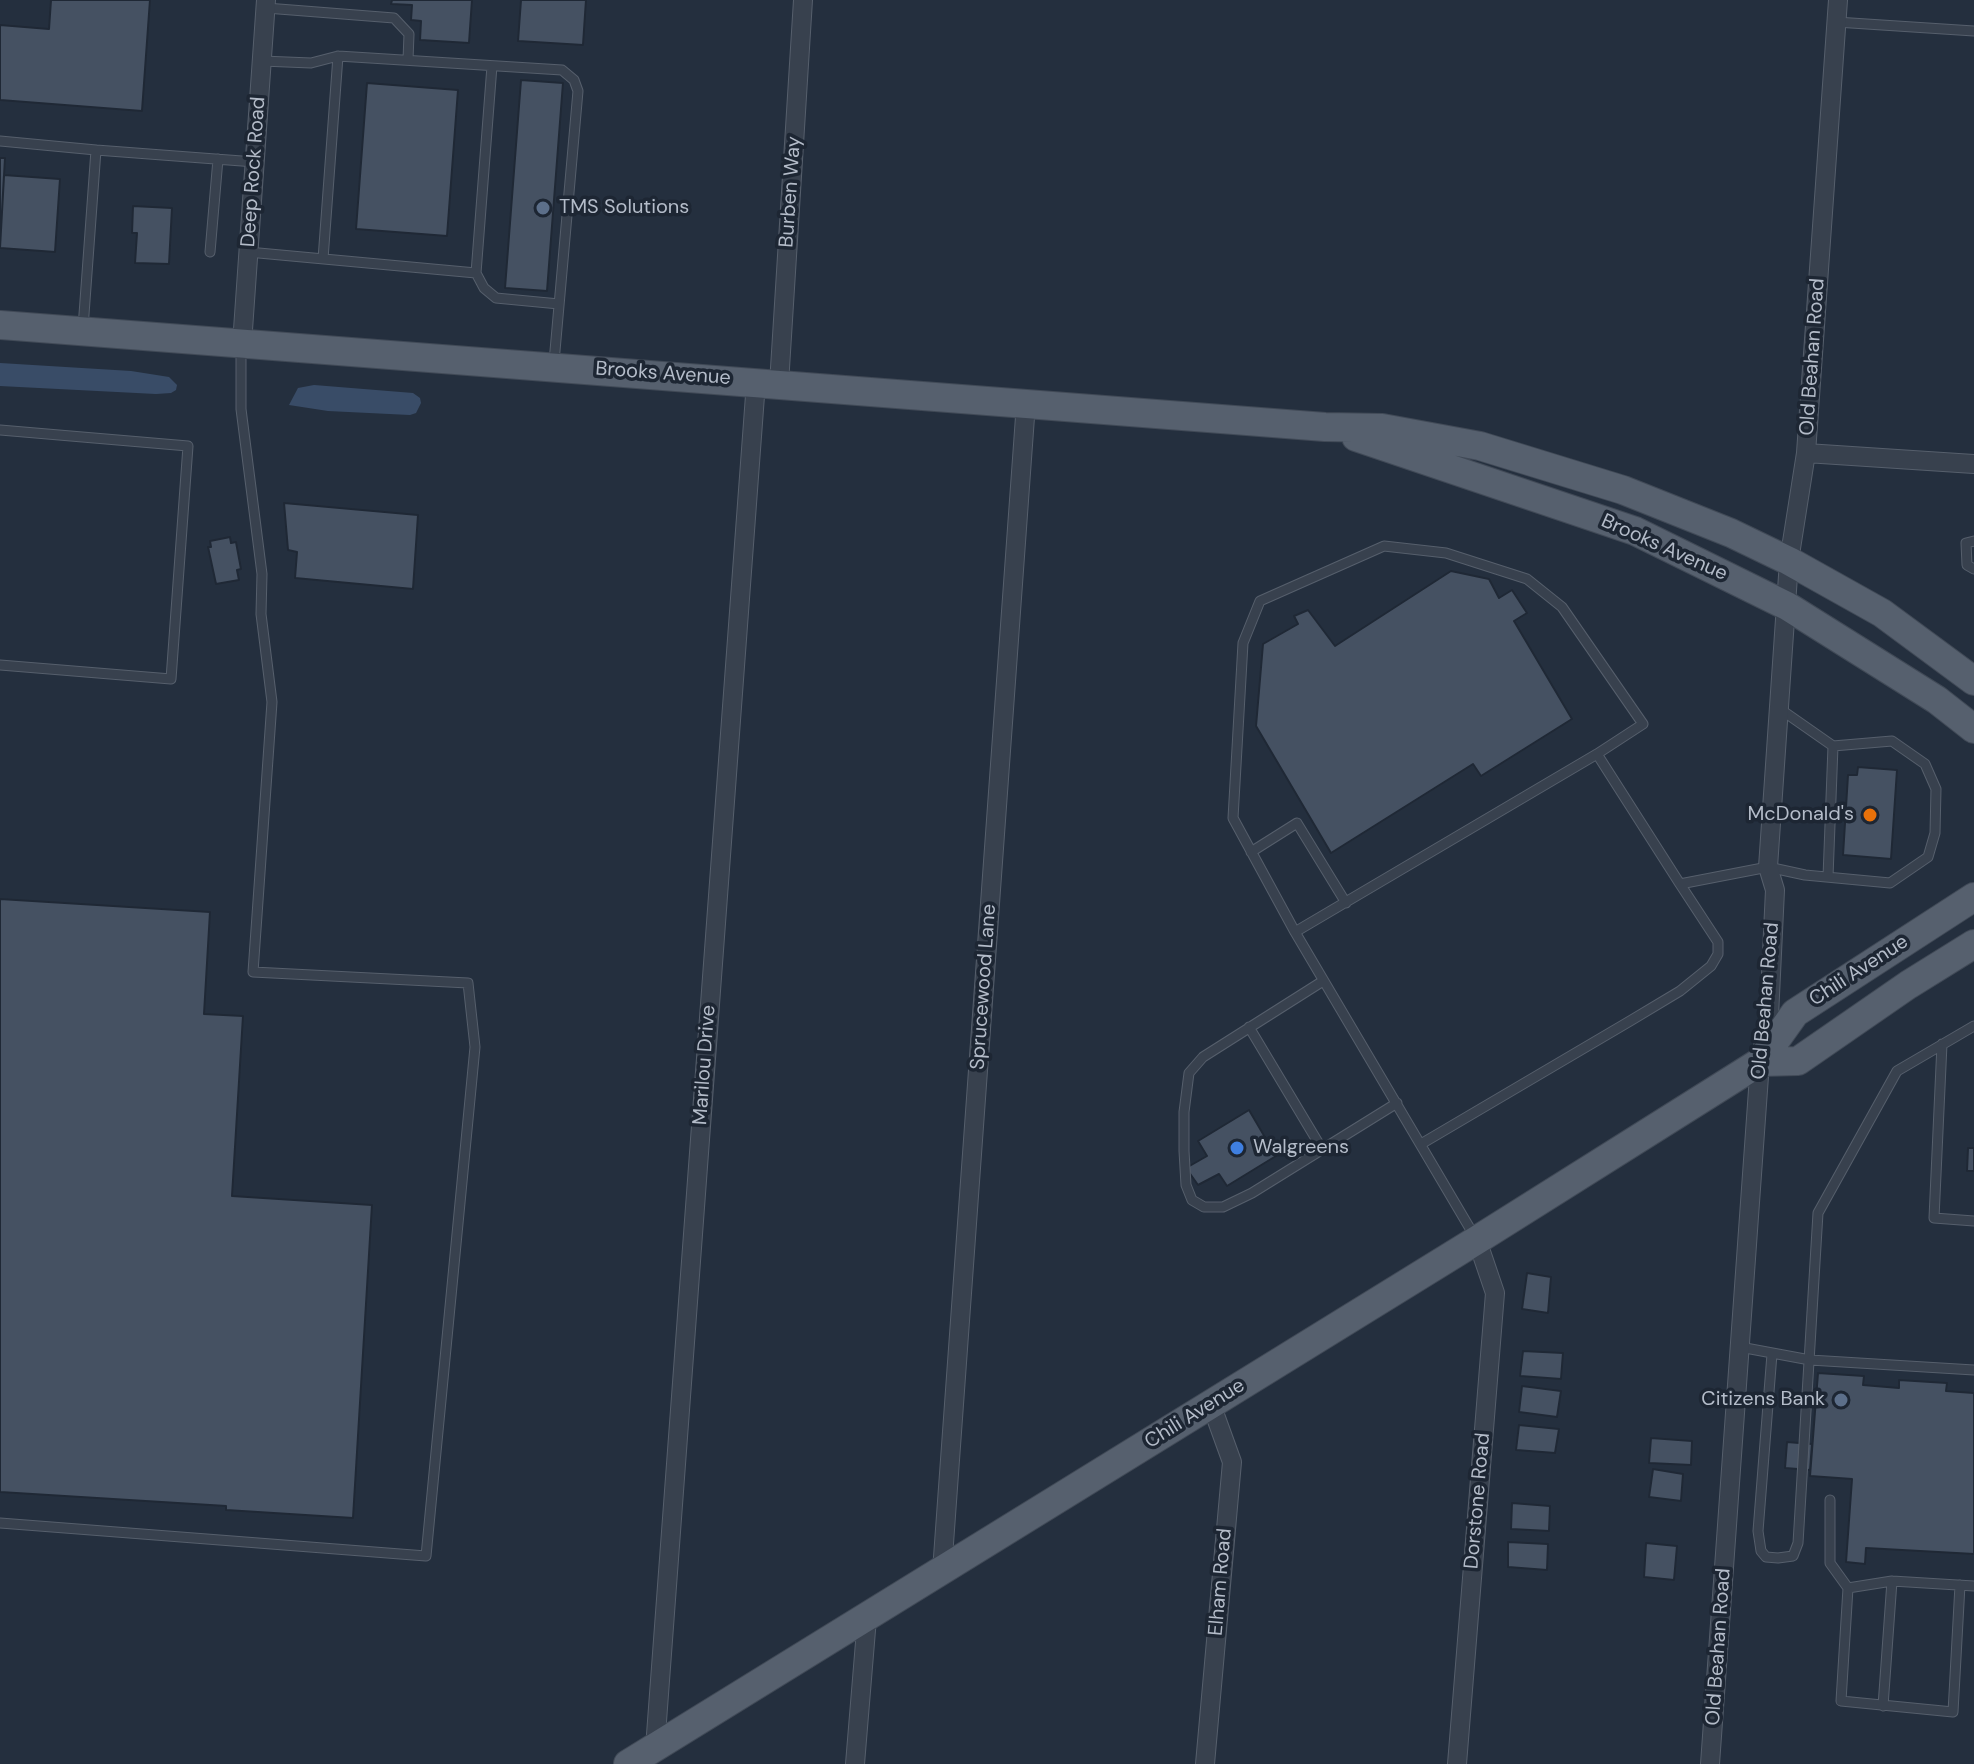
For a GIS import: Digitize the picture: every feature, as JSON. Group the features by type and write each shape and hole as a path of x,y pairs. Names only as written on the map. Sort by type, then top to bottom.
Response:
{"main road":[{"name":"Brooks Avenue","path":"0,325 1325,427 1382,428 1480,446 1623,490 1731,533 1789,561 1882,613 1974,681"},
{"name":"Brooks Avenue","path":"1325,427 1614,522 1787,606 1937,700 1974,729"},
{"name":"Chili Avenue","path":"628,1764 1760,1062 1795,1013 1974,897"},
{"name":"Chili Avenue","path":"1760,1062 1798,1061 1974,944"}],"street":[{"name":"Burben Way","path":"767,383 803,0"},
{"name":"Old Beahan Road","path":"1710,1764 1760,1062 1769,1016 1775,890 1768,867 1789,561 1806,453 1838,0"},
{"name":"Deep Rock Road","path":"242,344 266,4"},
{"name":"Marilou Drive","path":"655,1748 767,383"},
{"name":"Sprucewood Lane","path":"942,1571 1026,403"},
{"path":"1806,453 1974,464"},
{"name":"Dorstone Road","path":"1457,1764 1495,1293 1477,1240"},
{"name":"Elham Road","path":"1205,1764 1232,1462 1211,1404"},
{"path":"855,1764 867,1618"}],"lane":[{"path":"266,4 394,18 409,34 408,60"},
{"path":"1836,22 1974,31"},
{"path":"323,259 338,56"},
{"path":"262,61 311,63 338,56 408,60 562,70 574,80 578,91 553,366"},
{"path":"492,66 476,273 484,288 496,298 559,304"},
{"path":"0,141 255,162"},
{"path":"82,331 96,150"},
{"path":"210,252 218,159"},
{"path":"248,252 476,273"},
{"path":"0,1523 426,1556 475,1047 468,983 253,972 272,702 261,614 262,574 241,409 242,344"},
{"path":"0,430 188,446 171,679 0,665"},
{"path":"1974,541 1966,543 1967,565 1974,569"},
{"path":"1295,932 1643,724 1562,607 1527,579 1446,553 1384,546 1260,601 1243,643 1233,818 1295,932 1323,981 1477,1240"},
{"path":"1680,884 1768,867 1805,875 1890,883 1928,857 1935,833 1936,789 1925,764 1892,741 1833,746 1780,709"},
{"path":"1828,877 1833,746"},
{"path":"1421,1144 1680,991 1711,966 1718,954 1718,942 1597,754"},
{"path":"1251,852 1297,823 1346,903"},
{"path":"1323,981 1203,1057 1189,1073 1184,1112 1184,1151 1186,1185 1192,1200 1204,1207 1223,1207 1252,1193 1397,1103"},
{"path":"1772,1354 1758,1531 1761,1551 1766,1557 1793,1556 1798,1543 1818,1213 1897,1071 1974,1026"},
{"path":"1249,1027 1322,1149"},
{"path":"1942,1044 1934,1218 1974,1221"},
{"path":"1740,1347 1810,1360 1974,1370"},
{"path":"1830,1500 1830,1563 1848,1588 1841,1701 1953,1712 1960,1585"},
{"path":"1848,1588 1892,1581 1974,1586"},
{"path":"1883,1706 1892,1581"}],"water":[{"path":"0,363 131,371 169,377 177,385 171,393 156,394 0,386"},
{"path":"314,385 413,393 421,403 416,413 410,415 328,411 289,405 298,388"}],"building":[{"path":"51,0 150,0 142,111 0,100 0,25 49,29"},
{"path":"392,0 472,0 469,43 420,40 421,21 411,20 412,5 391,4"},
{"path":"521,0 586,0 583,45 518,41"},
{"path":"521,80 563,83 547,291 505,288"},
{"path":"367,83 458,90 447,236 356,229"},
{"path":"0,158 5,158 0,248"},
{"path":"4,175 60,179 55,252 0,248"},
{"path":"133,206 172,208 169,264 135,263 137,233 132,233"},
{"path":"284,503 418,515 413,589 295,578 297,552 288,550"},
{"path":"230,537 231,543 236,542 241,569 237,570 239,580 216,584 208,547 211,547 210,541"},
{"path":"1451,571 1489,579 1499,598 1512,590 1527,613 1514,621 1572,719 1481,776 1473,764 1331,853 1256,726 1263,644 1298,624 1294,616 1308,610 1335,646"},
{"name":"McDonald's","path":"1858,767 1897,770 1891,859 1843,855 1848,775 1857,775"},
{"path":"0,899 210,912 204,1014 243,1016 232,1196 372,1205 353,1518 226,1510 226,1506 0,1492"},
{"name":"Walgreens","path":"1249,1110 1276,1156 1227,1186 1219,1174 1198,1185 1186,1168 1207,1156 1198,1141"},
{"path":"1968,1148 1974,1148 1974,1171 1967,1171"},
{"path":"1527,1273 1551,1277 1548,1313 1522,1309"},
{"path":"1523,1351 1563,1353 1561,1379 1520,1376"},
{"path":"1818,1373 1864,1376 1863,1385 1899,1388 1899,1380 1947,1383 1946,1391 1974,1393 1974,1554 1866,1548 1865,1564 1846,1562 1852,1479 1810,1476"},
{"path":"1522,1386 1561,1391 1557,1417 1519,1412"},
{"path":"1519,1425 1559,1429 1555,1453 1516,1450"},
{"path":"1651,1438 1692,1441 1691,1465 1649,1463"},
{"path":"1787,1442 1812,1444 1810,1470 1785,1468"},
{"path":"1653,1469 1683,1474 1681,1501 1649,1497"},
{"path":"1512,1503 1550,1506 1549,1531 1511,1529"},
{"path":"1508,1542 1548,1544 1547,1570 1508,1567"},
{"path":"1646,1543 1677,1546 1674,1580 1644,1577"}],"place":[{"name":"TMS Solutions","path":"543,208"},
{"name":"McDonald's","path":"1870,815"},
{"name":"Walgreens","path":"1237,1148"},
{"name":"Citizens Bank","path":"1841,1400"}]}
